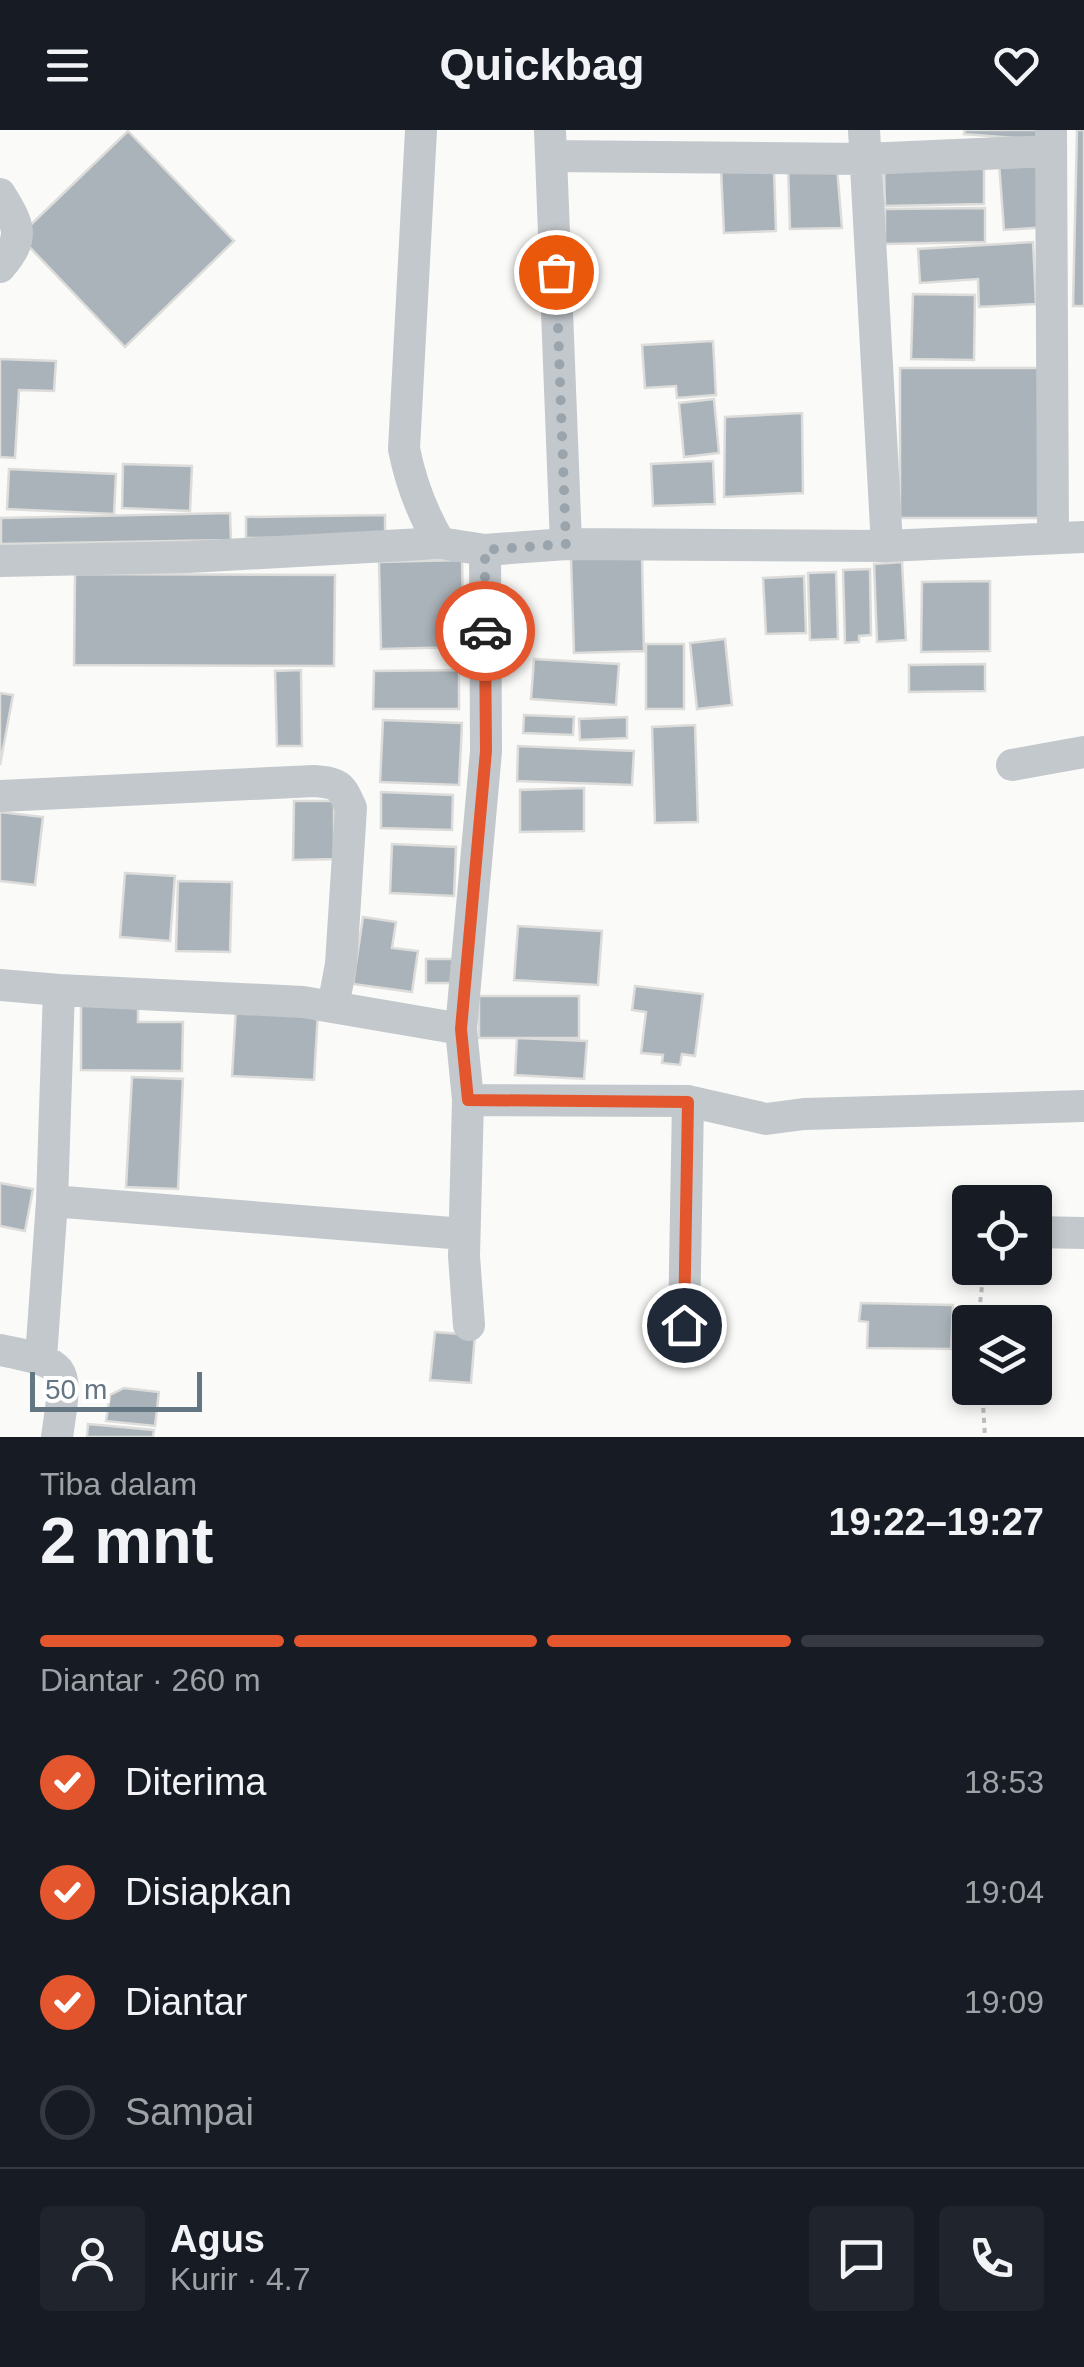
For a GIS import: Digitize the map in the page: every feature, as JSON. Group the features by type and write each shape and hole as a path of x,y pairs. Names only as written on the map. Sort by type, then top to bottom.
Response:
{"street":[{"path":"422,130 404,449 410,481 423,515 440,543"},
{"path":"0,561 189,557 440,543 485,550 566,544 887,546 1068,537 1051,140 550,143 566,544"},
{"path":"865,144 887,546"},
{"path":"0,194 17,221 17,240 0,267"},
{"path":"469,1325 464,1234 468,1100 461,1029 486,751 485,550"},
{"path":"1012,765 1084,752"},
{"path":"0,796 333,782 343,789 352,808 341,964 333,1007"},
{"path":"0,985 303,1002 461,1029"},
{"path":"41,1358 52,1201 59,990"},
{"path":"468,1100 688,1102 766,1119 804,1114 1084,1106"},
{"path":"684,1325 688,1102"},
{"path":"52,1201 464,1234"},
{"path":"1052,1232 1084,1233"},
{"path":"0,1350 54,1364 62,1377 63,1394 57,1437"}],"path":[{"path":"983,1405 985,1437"}],"building":[{"path":"965,130 1042,130 1041,140 964,134"},
{"path":"1077,130 1084,130 1084,306 1073,306"},
{"path":"128,131 234,241 125,347 19,236"},
{"path":"1043,160 1047,227 1004,230 999,163"},
{"path":"984,164 984,204 885,206 884,166"},
{"path":"788,166 837,167 842,228 790,229"},
{"path":"721,170 774,171 776,231 724,233"},
{"path":"985,208 985,242 885,244 885,209"},
{"path":"1033,242 1036,304 979,307 978,279 920,283 918,249"},
{"path":"913,294 975,295 974,360 911,359"},
{"path":"713,341 716,395 677,398 676,386 645,388 642,345"},
{"path":"0,359 56,361 54,391 19,390 15,458 0,457"},
{"path":"900,368 1043,368 1042,518 900,518"},
{"path":"714,399 719,453 684,457 679,403"},
{"path":"802,413 803,493 724,497 725,417"},
{"path":"713,461 715,504 653,506 651,464"},
{"path":"123,464 192,466 190,511 122,508"},
{"path":"9,469 116,474 114,514 7,509"},
{"path":"230,513 231,540 1,544 1,518"},
{"path":"385,515 385,537 246,538 246,517"},
{"path":"642,557 644,651 574,653 571,559"},
{"path":"462,560 464,647 381,649 379,562"},
{"path":"902,562 906,640 877,642 874,564"},
{"path":"870,569 871,635 859,636 859,642 845,643 843,570"},
{"path":"836,572 838,639 810,640 808,573"},
{"path":"75,574 335,575 334,666 74,665"},
{"path":"804,576 806,633 766,634 763,578"},
{"path":"990,581 990,651 921,652 922,582"},
{"path":"725,639 732,705 697,709 690,643"},
{"path":"646,644 684,644 684,709 646,709"},
{"path":"534,659 619,664 616,705 531,699"},
{"path":"985,664 985,691 909,692 909,665"},
{"path":"301,670 302,746 277,746 275,671"},
{"path":"459,670 459,709 373,709 374,671"},
{"path":"0,693 13,695 0,765"},
{"path":"524,715 574,717 573,735 523,733"},
{"path":"627,717 627,738 580,740 579,719"},
{"path":"383,720 462,723 459,785 380,782"},
{"path":"695,725 698,822 655,823 652,727"},
{"path":"518,746 634,751 632,785 517,781"},
{"path":"584,788 584,831 520,832 520,790"},
{"path":"381,792 453,795 452,830 381,828"},
{"path":"294,801 334,801 334,859 293,860"},
{"path":"0,812 43,817 35,885 0,881"},
{"path":"392,844 456,847 454,896 390,893"},
{"path":"125,873 175,876 170,941 120,937"},
{"path":"178,881 232,882 230,952 176,951"},
{"path":"363,917 396,922 392,948 418,951 412,992 353,984"},
{"path":"518,926 602,931 598,985 514,980"},
{"path":"426,959 463,959 463,983 426,983"},
{"path":"635,986 703,994 695,1056 682,1054 680,1065 662,1063 663,1055 641,1053 646,1012 632,1010"},
{"path":"479,996 579,996 579,1038 479,1038"},
{"path":"81,997 138,997 138,1022 183,1022 182,1071 81,1070"},
{"path":"236,1008 318,1012 314,1080 232,1076"},
{"path":"517,1038 587,1041 584,1079 515,1075"},
{"path":"132,1077 183,1079 178,1189 126,1187"},
{"path":"0,1183 33,1189 25,1231 0,1226"},
{"path":"861,1303 953,1305 951,1349 867,1348 868,1322 859,1321"},
{"path":"435,1332 475,1335 471,1383 430,1380"},
{"path":"124,1388 159,1392 155,1426 106,1421 110,1395"},
{"path":"88,1424 154,1430 153,1437 87,1437"}],"way so far":[{"path":"485,631 485,550 566,544 556,272"}],"route":[{"path":"485,631 486,751 461,1029 468,1100 688,1102 684,1325"}]}
